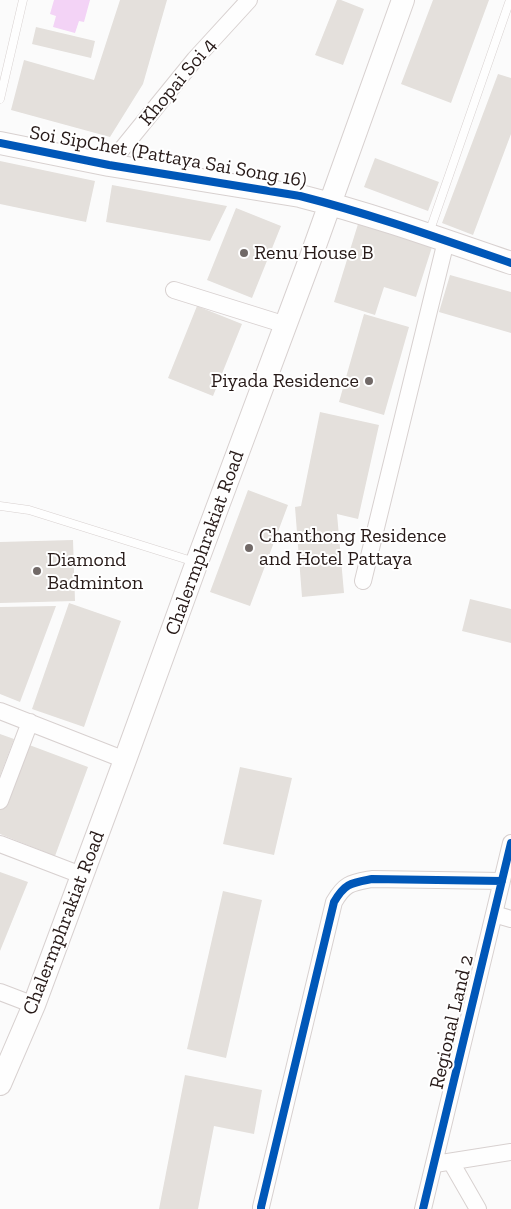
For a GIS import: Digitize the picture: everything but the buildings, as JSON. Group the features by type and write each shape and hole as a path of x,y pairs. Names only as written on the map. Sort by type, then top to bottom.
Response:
{"main road":[{"name":"Chalermphrakiat Road","path":"0,1084 34,1005 286,325 403,0"},
{"name":"Soi SipChet (Pattaya Sai Song 16)","path":"0,143 109,165 300,196 511,262"}],"street":[{"name":"Khopai Soi 4","path":"109,165 195,59 249,0"},
{"path":"363,581 437,238"},
{"path":"174,290 286,325"},
{"path":"0,711 125,760"},
{"path":"0,801 30,722"},
{"name":"Regional Land 2","path":"423,1209 443,1163 494,914 511,843"},
{"path":"0,844 82,875"},
{"path":"261,1209 334,902 340,892 352,883 372,879 502,881"},
{"path":"494,914 511,919"},
{"path":"0,992 34,1005"},
{"path":"478,1209 443,1163 511,1152"}],"lane":[{"path":"0,99 23,0"},
{"path":"437,238 510,0"},
{"path":"0,506 29,510 197,562"}],"shaded area":[{"path":"54,0 90,0 84,22 79,21 75,33 53,27 56,16 50,14"}],"cycle path":[{"path":"0,143 109,165 300,196 380,219 511,263"},
{"path":"423,1209 511,843"},
{"path":"261,1209 334,902 338,896 345,887 372,879 502,881"}],"place":[{"name":"Renu House B","path":"244,253"},
{"name":"Piyada Residence","path":"369,381"},
{"name":"Chanthong Residence and Hotel Pattaya","path":"249,548"},
{"name":"Diamond Badminton","path":"37,571"}]}
